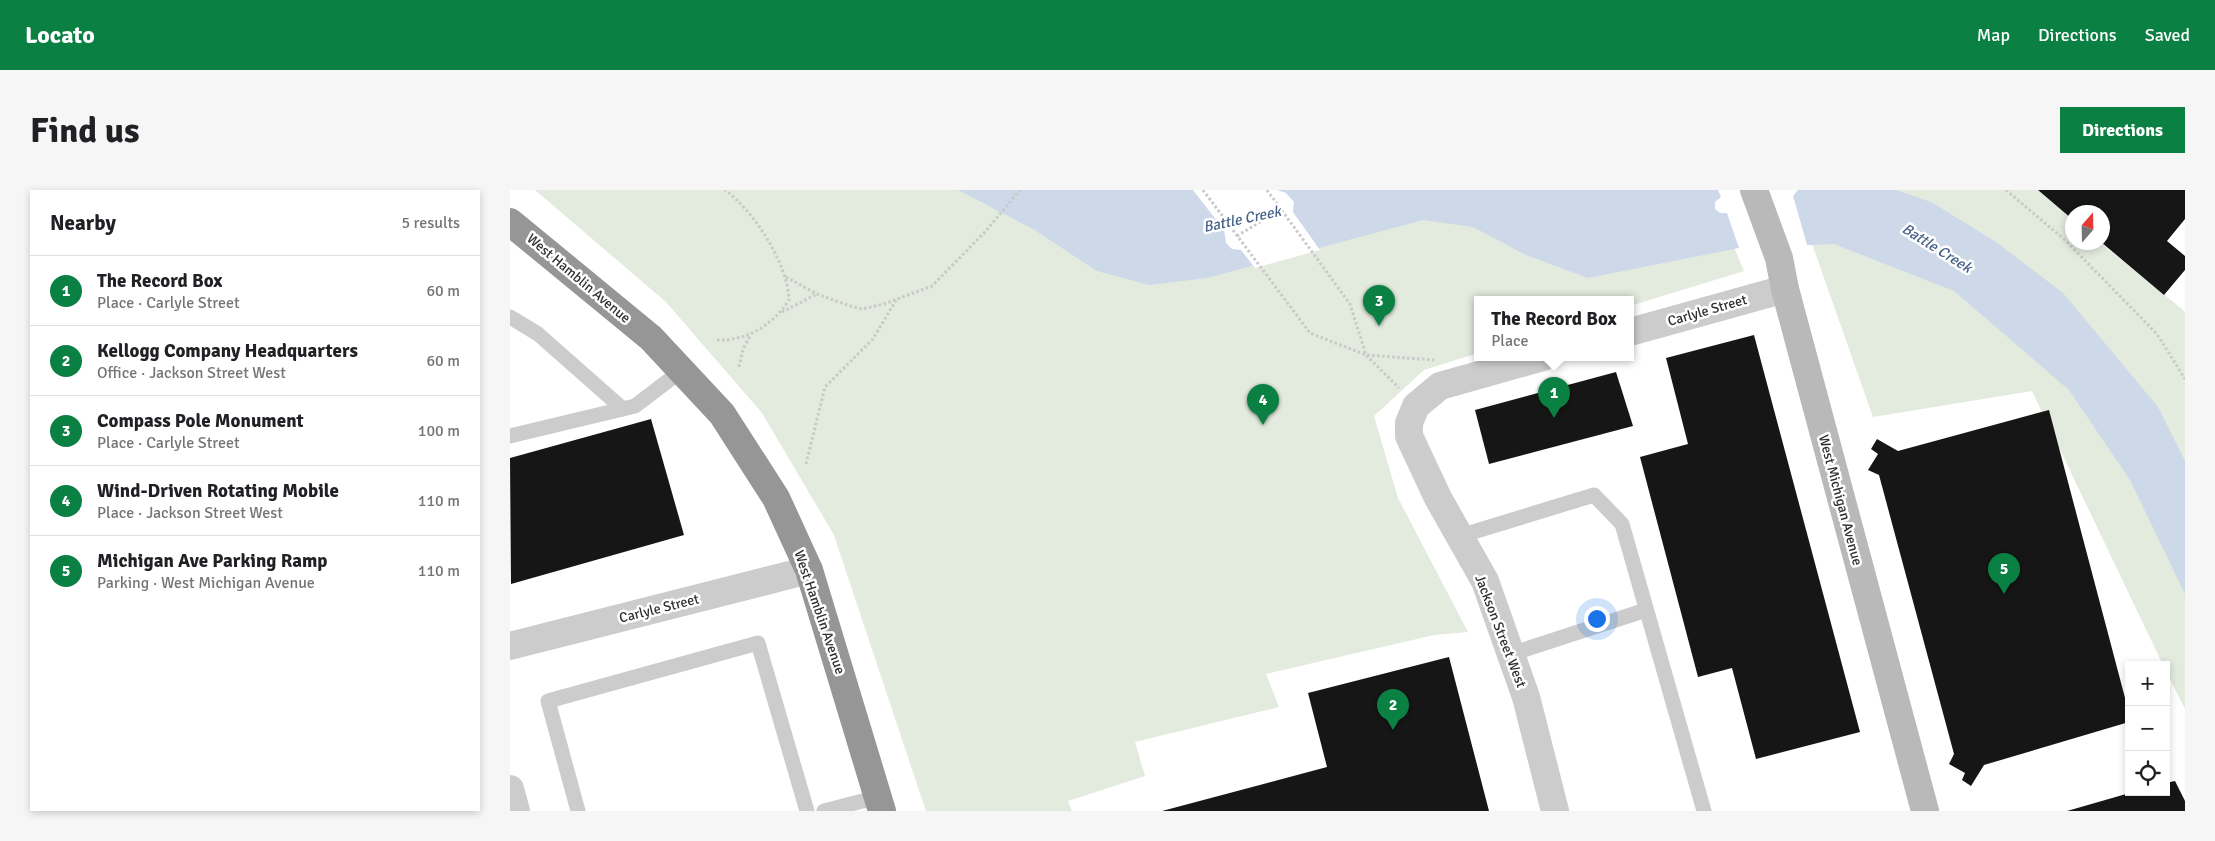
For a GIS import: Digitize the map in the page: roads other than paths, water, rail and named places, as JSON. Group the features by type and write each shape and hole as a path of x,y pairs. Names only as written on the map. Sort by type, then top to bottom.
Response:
{"highway":[{"name":"West Hamblin Avenue","path":"510,222 651,338 722,414 776,498 809,570 880,804"}],"street":[{"name":"West Michigan Avenue","path":"1754,190 1779,258 1785,289 1925,811"},
{"name":"Carlyle Street","path":"1634,331 1785,289"},
{"name":"Jackson Street West","path":"1529,361 1440,386 1416,406 1409,424 1409,436 1412,447 1485,581 1526,697 1555,811"},
{"name":"Carlyle Street","path":"510,646 809,570"},
{"path":"510,789 516,811"}],"lane":[{"path":"510,317 538,334 623,409"},
{"path":"510,436 635,406 681,371"},
{"path":"1460,536 1594,494 1622,524 1704,811"},
{"path":"1511,654 1646,610"},
{"path":"578,811 548,701 758,643 807,811"},
{"path":"824,811 880,804"}],"water":[{"name":"Battle Creek","path":"958,190 1896,190 1931,202 1996,242 2063,293 2158,407 2185,461 2185,594 2130,480 2069,390 1954,291 1834,244 1739,248 1588,278 1526,255 1473,227 1423,220 1207,278 1149,285 1097,271 1033,229"}],"place":[{"name":"Compass Pole Monument","path":"1379,326"},
{"name":"The Record Box","path":"1554,418"},
{"name":"Wind-Driven Rotating Mobile","path":"1263,425"},
{"name":"Michigan Ave Parking Ramp","path":"2004,594"},
{"name":"Kellogg Company Headquarters","path":"1393,730"}]}
